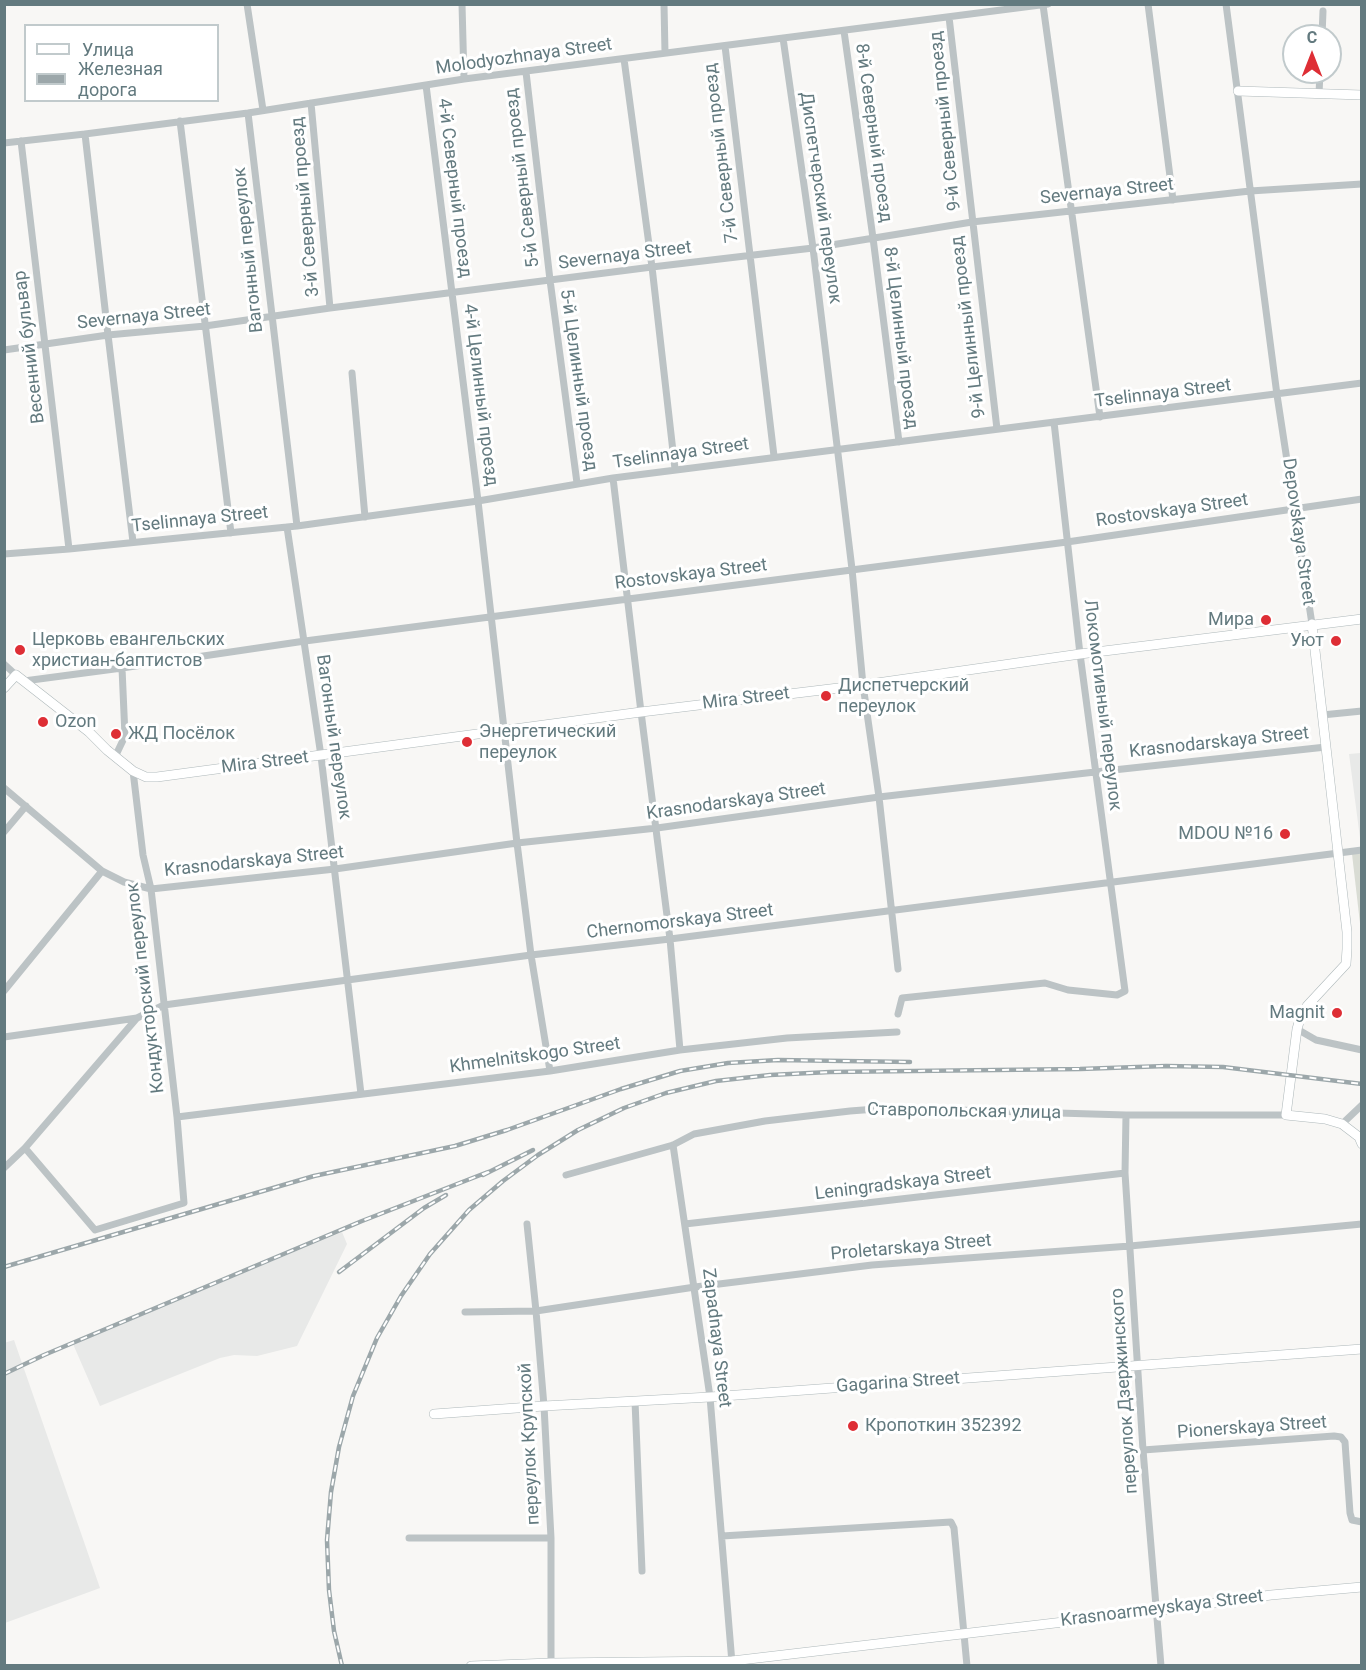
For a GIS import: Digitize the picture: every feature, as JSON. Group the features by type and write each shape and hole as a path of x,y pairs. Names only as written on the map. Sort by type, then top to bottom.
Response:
{"street":[{"path":"247,4 263,110"},
{"path":"462,4 464,79"},
{"path":"664,4 665,53"},
{"name":"Molodyozhnaya Street","path":"4,143 248,113 464,79 1048,4"},
{"path":"1148,4 1173,200"},
{"name":"Depovskaya Street","path":"1226,4 1277,395 1312,624 1347,932 1346,964 1307,1006 1300,1019 1286,1115"},
{"path":"1043,5 1100,417"},
{"path":"1322,24 1323,11"},
{"name":"9-й Северный проезд","path":"949,17 972,222"},
{"name":"8-й Северный проезд","path":"844,31 873,238"},
{"name":"Диспетчерский переулок","path":"783,38 813,248 838,448 863,685 879,797 898,969"},
{"name":"7-й Северный проезд","path":"725,46 774,456"},
{"path":"624,59 652,267 675,469"},
{"name":"5-й Северный проезд","path":"526,72 550,280"},
{"path":"1319,84 1319,94"},
{"name":"4-й Северный проезд","path":"426,85 452,294"},
{"path":"1238,91 1362,94"},
{"name":"3-й Северный проезд","path":"311,103 330,308"},
{"name":"Вагонный переулок","path":"248,113 297,526"},
{"path":"180,121 231,533"},
{"path":"86,134 133,542"},
{"name":"Весенний бульвар","path":"21,141 69,549"},
{"name":"Severnaya Street","path":"4,350 108,335 205,326 330,308 813,248 972,222 1250,191 1362,184"},
{"name":"9-й Целинный проезд","path":"972,222 997,429"},
{"name":"8-й Целинный проезд","path":"873,238 898,442"},
{"name":"5-й Целинный проезд","path":"550,280 577,483"},
{"name":"4-й Целинный проезд","path":"452,294 478,501"},
{"path":"352,372 365,517"},
{"name":"Tselinnaya Street","path":"4,554 297,526 478,501 577,483 675,469 1362,383"},
{"name":"Локомотивный переулок","path":"898,1014 902,998 935,994 1045,983 1068,990 1117,994 1125,991 1080,654 1054,422"},
{"path":"613,478 640,712 657,828 681,1050"},
{"name":"Rostovskaya Street","path":"20,678 122,668 305,641 1067,542 1362,500"},
{"path":"478,501 531,955 550,1071"},
{"name":"Вагонный переулок","path":"287,527 321,756 361,1094"},
{"name":"Mira Street","path":"133,771 146,777 157,777 640,712 863,685 1080,654 1362,619"},
{"path":"4,664 89,732 133,771"},
{"path":"115,757 125,736 122,668"},
{"path":"4,688 20,678"},
{"name":"Krasnodarskaya Street","path":"1322,715 1362,711"},
{"name":"Krasnodarskaya Street","path":"151,889 335,869 517,843 657,828 879,797 1095,771 1326,747"},
{"name":"Кондукторский переулок","path":"25,1148 95,1230 184,1203 177,1118 151,889 143,855 133,771"},
{"path":"4,788 102,871 124,882 151,889"},
{"path":"4,832 26,806"},
{"name":"Chernomorskaya Street","path":"4,1037 137,1018 164,1005 531,955 1109,884 1362,850"},
{"path":"4,991 102,871"},
{"path":"4,1168 25,1148 137,1018"},
{"path":"1297,1029 1316,1040 1362,1050"},
{"name":"Khmelnitskogo Street","path":"177,1118 550,1071 681,1050 787,1038 897,1032"},
{"path":"1362,1106 1342,1124 1359,1137 1362,1144"},
{"name":"Ставропольская улица","path":"566,1174 673,1145 694,1134 765,1121 889,1108 1125,1115 1286,1115 1325,1119 1342,1124"},
{"name":"переулок Дзержинского","path":"1125,1115 1125,1173 1143,1450 1161,1665"},
{"name":"Zapadnaya Street","path":"673,1145 710,1397 732,1663"},
{"name":"Leningradskaya Street","path":"685,1224 1125,1173"},
{"name":"переулок Крупской","path":"526,1224 544,1406 551,1538 552,1662"},
{"name":"Proletarskaya Street","path":"465,1312 536,1311 695,1287 872,1265 1130,1246 1362,1224"},
{"name":"Gagarina Street","path":"434,1414 710,1397 1362,1349"},
{"path":"635,1401 642,1571"},
{"name":"Pionerskaya Street","path":"1143,1450 1341,1437 1345,1442 1350,1513 1352,1520 1362,1522"},
{"path":"722,1536 951,1522 954,1527 967,1665"},
{"path":"409,1538 551,1538"},
{"name":"Krasnoarmeyskaya Street","path":"471,1665 552,1662 732,1663 1271,1595 1362,1587"}],"shaded area":[{"path":"1361,753 1362,838 1360,838 1349,754"},
{"path":"1361,853 1361,932 1352,854"},
{"path":"342,1232 347,1244 297,1346 257,1356 234,1355 220,1358 100,1406 73,1344"},
{"path":"14,1340 100,1588 5,1623 4,1343"}],"railway":[{"path":"4,1267 314,1176 455,1146 680,1071 728,1063 778,1060 910,1062"},
{"path":"342,1666 334,1631 329,1590 327,1540 331,1492 339,1447 353,1396 377,1338 401,1296 430,1254 469,1210 538,1155 578,1130 624,1108 666,1093 716,1081 770,1075 1166,1066 1223,1067 1362,1084"},
{"path":"483,1175 533,1150"},
{"path":"4,1374 362,1221 488,1172"},
{"path":"339,1272 424,1208 446,1195"}],"place":[{"name":"Мира","path":"1266,620"},
{"name":"Уют","path":"1336,641"},
{"name":"Церковь евангельских христиан-баптистов","path":"20,650"},
{"name":"Диспетчерский переулок","path":"826,696"},
{"name":"Ozon","path":"43,722"},
{"name":"ЖД Посёлок","path":"116,734"},
{"name":"Энергетический переулок","path":"467,742"},
{"name":"MDOU №16","path":"1285,834"},
{"name":"Magnit","path":"1337,1013"},
{"name":"Кропоткин 352392","path":"853,1426"}]}
